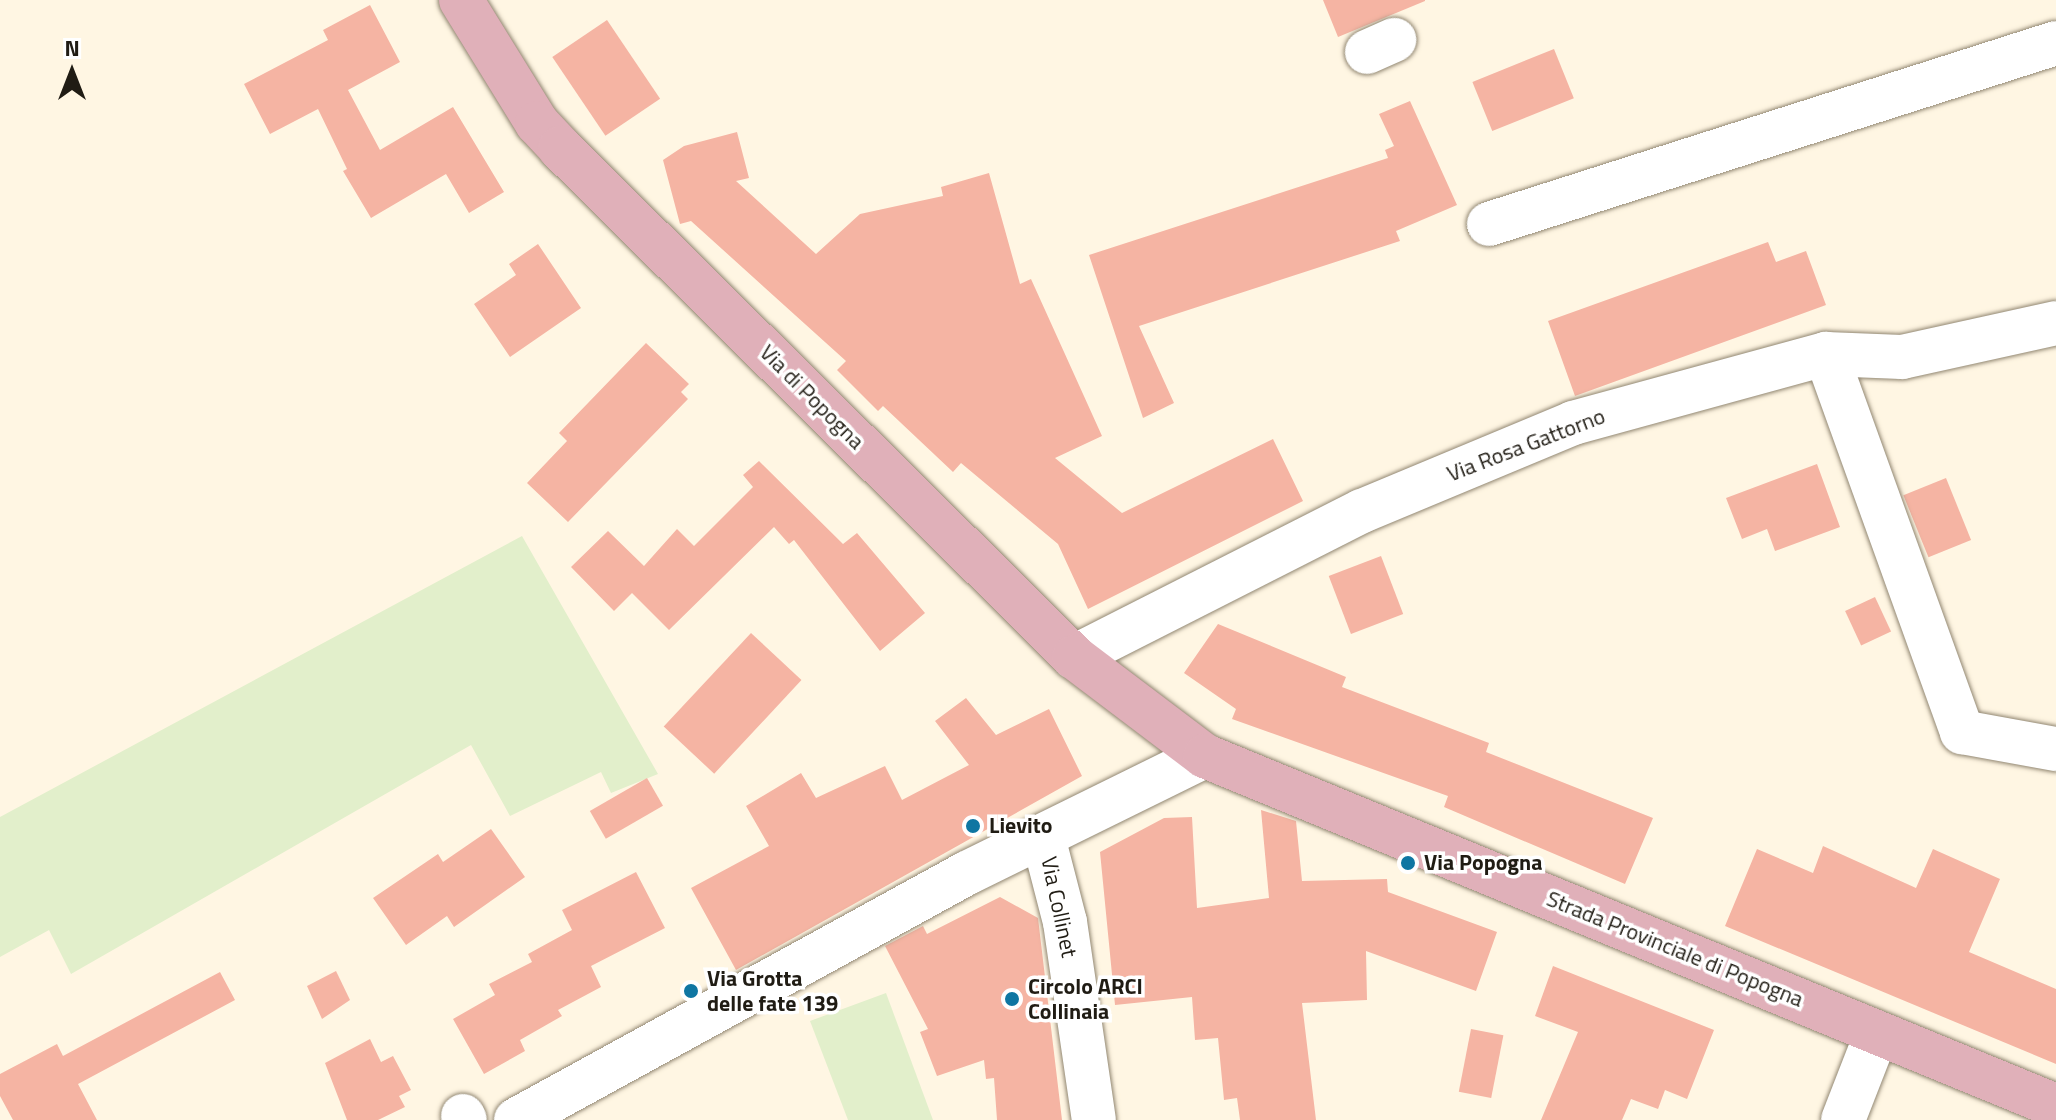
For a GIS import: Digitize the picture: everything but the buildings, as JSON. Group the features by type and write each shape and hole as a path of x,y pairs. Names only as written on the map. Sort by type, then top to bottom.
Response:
{"main road":[{"name":"Via di Popogna","path":"461,0 537,123 560,148 1074,657 1205,756"},
{"name":"Strada Provinciale di Popogna","path":"1205,756 2056,1106"}],"street":[{"path":"1477,215 2056,43"},
{"name":"Via Rosa Gattorno","path":"1074,657 1362,511 1573,423 1826,354 1902,357 2056,323"},
{"path":"1826,354 1962,732 2056,749"},
{"path":"516,1120 1043,837 1205,756"},
{"name":"Via Collinet","path":"1043,837 1065,922 1094,1120"},
{"path":"1843,1120 1877,1033"}],"green space":[{"path":"522,536 658,774 611,793 601,772 510,816 471,745 71,974 49,930 0,957 0,817"},
{"path":"886,993 933,1120 848,1120 810,1021"}],"place":[{"name":"Lievito","path":"973,826"},
{"name":"Via Popogna","path":"1408,863"},
{"name":"Via Grotta delle fate 139","path":"691,991"},
{"name":"Circolo ARCI Collinaia","path":"1012,999"}]}
